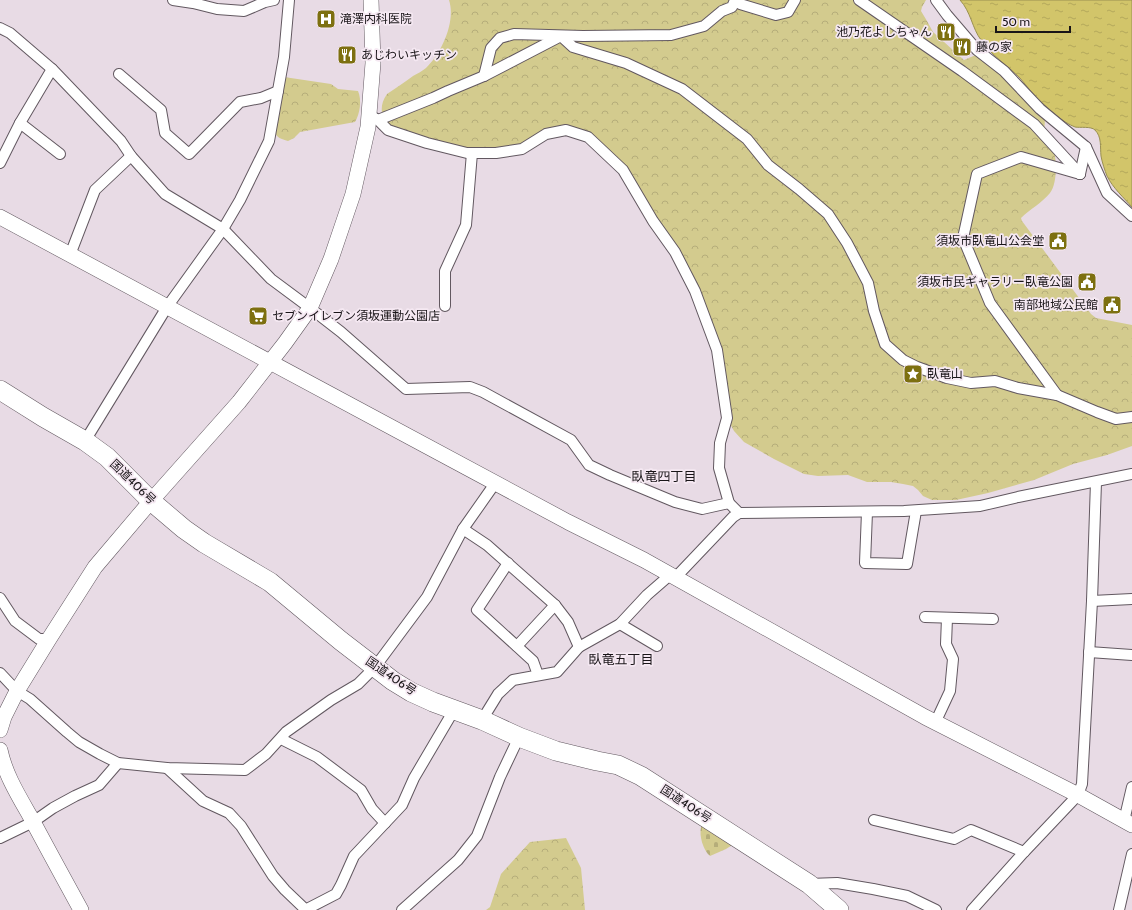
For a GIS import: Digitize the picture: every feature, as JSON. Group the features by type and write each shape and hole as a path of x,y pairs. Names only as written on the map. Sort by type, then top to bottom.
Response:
{"highway":[{"name":"国道406号","path":"3,396 85,441 107,457 151,501 184,529 204,543 270,582 341,641 393,681 411,692 482,720 518,737 556,750 618,765 641,776 810,884 839,910"}],"street":[{"path":"173,0 216,9 244,11 265,2 274,0"},
{"path":"85,441 167,307 223,229 240,200 269,141 284,58 290,0"},
{"path":"0,730 4,717 17,691 95,567 151,501 239,402 310,308 331,259 353,194 368,126 373,117 371,0"},
{"path":"484,76 491,48 500,38 514,34 560,36 671,35 704,26 722,11 736,4 776,15 788,12 795,0"},
{"path":"859,0 962,71 1034,124 1080,174"},
{"path":"936,0 977,50 1004,71 1040,109 1086,147 1107,193 1132,216"},
{"path":"0,28 10,32 52,68 116,136 131,156 165,194 223,229 271,279 341,332 406,389 470,387 483,392 571,440 589,465 610,475 675,502 702,509 729,503"},
{"path":"373,117 433,98 484,76 560,36"},
{"path":"560,36 573,47 626,63 682,89 746,139 768,165 800,189 828,214 847,243 868,283 874,311 885,344 903,360 947,378 971,383 995,381 1018,388 1057,395 1097,412 1116,418 1132,417"},
{"path":"0,163 20,123 52,68"},
{"path":"119,74 161,110 165,133 189,154 240,102 261,98 278,91"},
{"path":"373,117 388,130 427,143 472,153 496,154 522,149 546,134 566,130 588,137 622,170 653,221 675,252 695,291 717,350 727,418 720,443 719,468 729,503 739,514"},
{"path":"20,123 60,154"},
{"path":"1080,174 1086,147"},
{"path":"445,306 445,271 466,225 472,153"},
{"path":"70,255 95,190 131,156"},
{"path":"1057,395 990,303 963,238 976,174 1021,157 1080,174"},
{"path":"0,217 271,361 568,522 644,560 925,717 936,721 1078,795 1128,823 1132,787"},
{"path":"482,720 498,694 514,680 557,672 579,647 620,624 647,594 672,577 733,517 739,514 916,511 980,506 1132,474"},
{"path":"0,673 17,691 30,699 66,732 100,754 118,763 167,768 244,770 266,754 286,732 330,700 358,684 375,667 427,597 463,528 496,482"},
{"path":"972,910 1078,795 1082,784 1092,601 1096,482"},
{"path":"866,512 865,563 907,564 916,511"},
{"path":"463,528 487,545 555,605 568,622 579,647"},
{"path":"508,563 477,610 533,661 538,675"},
{"path":"0,598 15,621 39,638 49,639"},
{"path":"1092,601 1132,599"},
{"path":"517,646 555,605"},
{"path":"925,617 993,619"},
{"path":"936,721 950,691 953,659 946,644 947,618"},
{"path":"620,624 657,646"},
{"path":"1089,652 1132,655"},
{"path":"167,768 203,801 229,813 241,826 251,843 285,890 306,910 336,894 354,856 402,805 414,778 454,710"},
{"path":"402,910 458,860 477,836 500,777 518,737"},
{"path":"281,739 317,758 361,790 372,808 385,823"},
{"path":"0,750 9,778 81,910"},
{"path":"0,838 33,822 75,796 99,785 118,763"},
{"path":"874,820 954,839 971,830 1024,852"},
{"path":"1118,910 1132,854"},
{"path":"810,884 837,883 907,896 936,910"}],"green space":[{"path":"449,0 926,0 921,11 933,32 964,60 978,54 1002,74 1044,118 1045,131 1053,146 1055,156 1056,173 1054,184 1047,197 1021,218 1091,314 1096,318 1132,325 1132,446 1107,455 1073,464 1034,480 988,493 956,500 932,500 923,496 913,486 891,482 867,482 848,475 818,476 804,474 744,442 734,431 727,418 717,352 695,291 623,170 588,137 566,130 522,149 467,153 388,130 382,112 384,99 387,94 426,68 432,62 442,45 449,27 451,8"},
{"path":"284,77 331,84 338,89 358,91 360,107 355,122 300,132 288,141 280,138 274,131"},
{"path":"706,818 737,842 710,856 702,843 701,834 701,827"},
{"path":"566,838 581,868 585,910 486,910 490,907 501,874 530,842"}],"water":[{"path":"960,0 1132,0 1132,207 1115,189 1107,176 1101,158 1100,139 1095,130 1070,125 1056,116 1037,99 1020,78 985,45 978,35 967,10"}],"place":[{"name":"滝澤内科医院","path":"326,19"},
{"name":"池乃花よしちゃん","path":"946,32"},
{"name":"藤の家","path":"962,47"},
{"name":"あじわいキッチン","path":"347,55"},
{"name":"須坂市臥竜山公会堂","path":"1058,241"},
{"name":"須坂市民ギャラリー臥竜公園","path":"1087,282"},
{"name":"南部地域公民館","path":"1112,305"},
{"name":"セブンイレブン須坂運動公園店","path":"258,316"},
{"name":"臥竜山","path":"913,374"}],"district":[{"name":"臥竜四丁目","path":"664,476"},
{"name":"臥竜五丁目","path":"621,659"}]}
